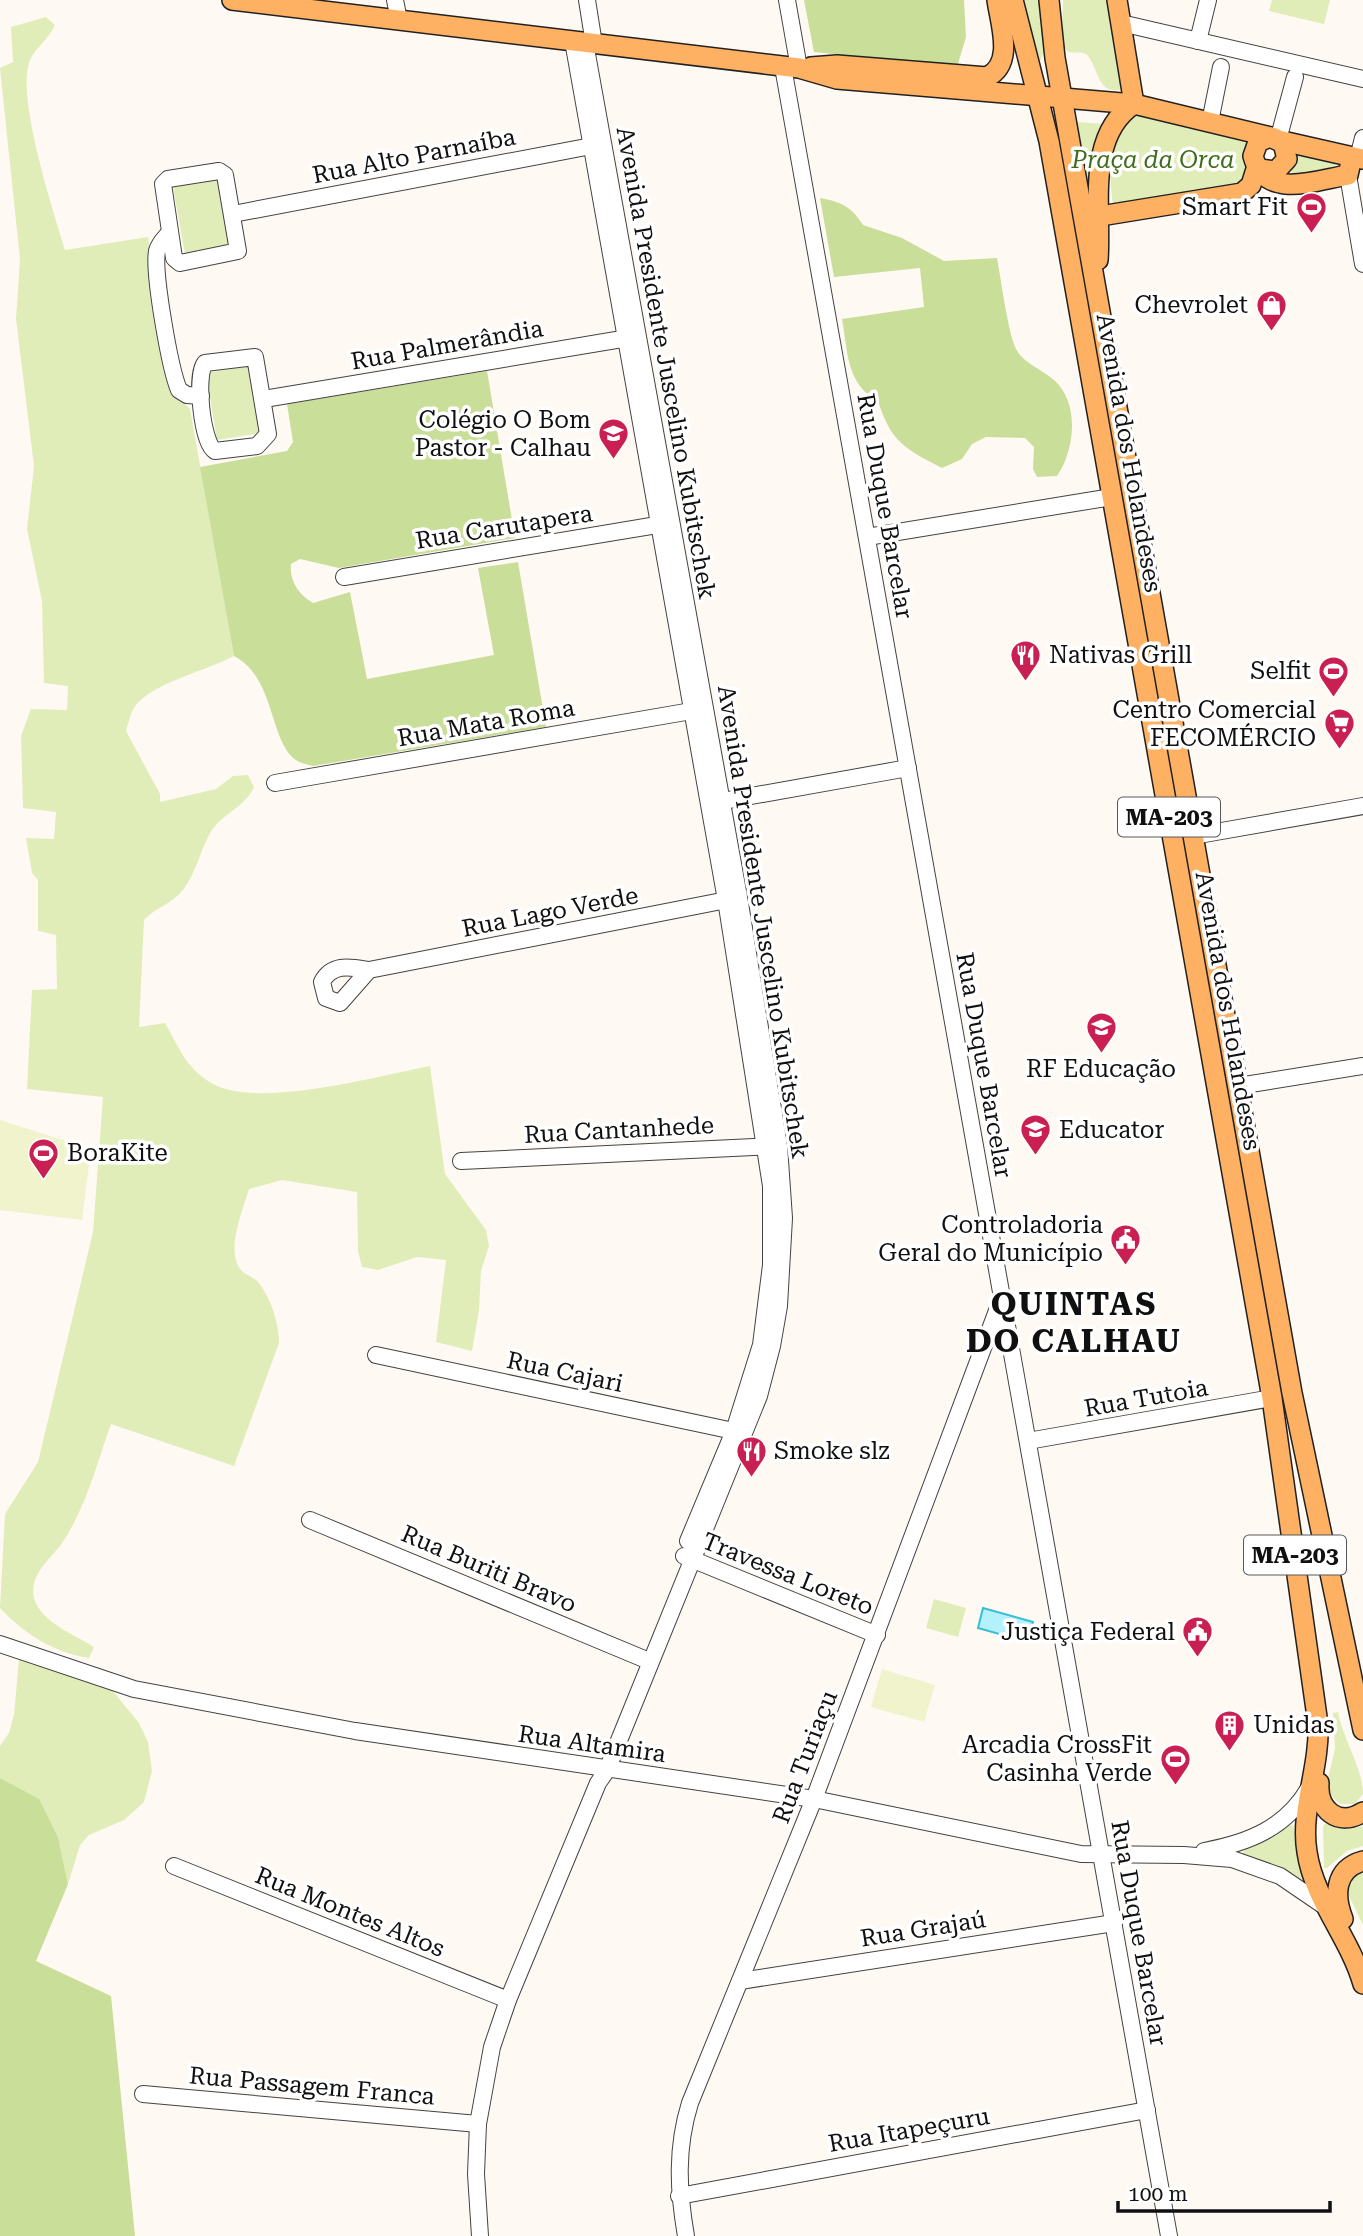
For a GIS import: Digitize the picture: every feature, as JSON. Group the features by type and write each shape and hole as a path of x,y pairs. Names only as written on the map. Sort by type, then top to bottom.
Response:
{"main road":[{"path":"232,0 791,68 837,79 1134,104 1210,122 1254,153 1271,172 1285,164 1287,153 1276,139"},
{"path":"791,68 837,65 987,77 997,71 1003,54 996,0"},
{"name":"Avenida dos Holandeses","path":"1013,0 1039,96 1066,237 1272,1398 1317,1712 1319,1745 1307,1818 1306,1849 1314,1879 1352,1952 1363,1984"},
{"path":"1049,0 1062,98 1092,218"},
{"path":"1117,0 1134,104"},
{"path":"1039,96 1048,83 1055,58"},
{"path":"1092,218 1103,149 1114,123 1134,104"},
{"path":"1066,237 1092,218 1242,192 1251,185 1254,153 1266,138 1276,139 1356,169"},
{"path":"1254,153 1268,180 1279,185 1356,169"},
{"name":"Avenida dos Holandeses","path":"1092,218 1096,289 1292,1393 1363,1741"},
{"path":"1317,1712 1323,1753 1320,1802 1325,1810 1338,1817 1353,1817 1363,1812"},
{"path":"1363,1861 1346,1870 1336,1892 1363,1984"}],"street":[{"path":"395,0 399,20"},
{"name":"Avenida Presidente Juscelino Kubitschek","path":"481,2236 476,2174 478,2124 489,2059 508,2000 686,1557 739,1433 761,1345 767,1307 772,1227 772,1146 733,899 597,145 584,43 587,0"},
{"name":"Rua Duque Barcelar","path":"787,0 791,68 867,537 1169,2236"},
{"path":"1198,41 1208,0"},
{"path":"1121,23 1363,79"},
{"path":"1210,122 1221,67"},
{"path":"1276,139 1295,77"},
{"path":"1363,138 1356,169 1363,264"},
{"name":"Rua Alto Parnaíba","path":"233,214 597,145"},
{"path":"222,173 225,175 233,214 239,248 233,255 180,263 174,258 162,187 168,179 222,173"},
{"path":"169,233 159,244 156,263 173,371 179,390 187,395 201,396"},
{"name":"Rua Palmerândia","path":"264,399 632,337"},
{"path":"250,356 258,359 268,434 265,441 257,446 215,451 207,442 201,396 198,375 205,363 250,356"},
{"path":"867,537 1112,497"},
{"name":"Rua Carutapera","path":"344,577 665,524"},
{"name":"Rua Mata Roma","path":"275,783 699,709"},
{"path":"715,802 908,768"},
{"path":"1194,836 1363,806"},
{"name":"Rua Lago Verde","path":"369,970 733,899"},
{"path":"1238,1086 1363,1066"},
{"name":"Rua Cantanhede","path":"461,1161 772,1146"},
{"name":"Rua Turiaçu","path":"686,2236 679,2196 684,2121 814,1799 1002,1297"},
{"name":"Rua Cajari","path":"376,1355 739,1433"},
{"name":"Rua Tutoia","path":"1028,1441 1272,1398"},
{"name":"Rua Buriti Bravo","path":"310,1520 645,1659"},
{"name":"Travessa Loreto","path":"686,1557 877,1635"},
{"name":"Rua Altamira","path":"0,1644 134,1689 601,1774 814,1799 1057,1850 1102,1855 1184,1855 1232,1859 1261,1867 1302,1889 1329,1911"},
{"name":"Rua Altamira","path":"1184,1855 1238,1843 1278,1825 1298,1805 1314,1779"},
{"name":"Rua Montes Altos","path":"174,1866 508,2000"},
{"name":"Rua Grajaú","path":"740,1980 1114,1923"},
{"name":"Rua Passagem Franca","path":"143,2094 478,2124"},
{"name":"Rua Itapeçuru","path":"679,2196 1147,2110"}],"green space":[{"path":"804,0 964,0 966,37 957,67 814,52"},
{"path":"1023,0 1041,0 1045,50 1040,61"},
{"path":"1063,0 1112,0 1123,86 1120,90 1106,88 1102,84 1086,54 1071,53 1065,49 1062,36"},
{"path":"1272,0 1330,0 1324,24 1269,11"},
{"path":"46,17 55,25 30,60 27,77 32,126 53,210 65,250 148,237 169,388 190,409 234,656 144,697 134,708 126,731 160,794 160,802 216,789 233,776 248,775 254,787 246,799 212,830 183,890 144,920 139,1027 165,1023 184,1057 196,1072 213,1084 233,1091 288,1092 351,1083 430,1066 445,1174 486,1230 489,1246 481,1271 479,1310 472,1351 436,1342 446,1260 417,1257 378,1270 362,1267 358,1251 357,1192 282,1180 249,1189 237,1229 236,1260 240,1269 258,1282 267,1295 276,1319 279,1343 234,1466 111,1424 78,1515 62,1543 38,1574 33,1589 34,1598 44,1615 94,1647 89,1658 64,1652 41,1641 19,1626 0,1608 5,1514 38,1462 93,1232 103,1097 27,1089 32,990 57,989 56,935 38,931 38,880 32,873 26,838 54,839 56,812 23,808 21,736 31,709 67,710 68,686 44,683 42,601 27,529 34,466 16,319 20,259 0,68 13,62 11,27"},
{"name":"Praça da Orca","path":"1142,115 1245,140 1248,143 1248,183 1113,205 1110,166 1115,139 1121,128 1130,120"},
{"path":"1076,122 1107,124 1089,196"},
{"path":"1291,152 1335,162 1336,168 1292,175"},
{"path":"217,178 229,244 185,254 173,187"},
{"path":"820,198 845,206 863,225 902,238 944,261 997,258 1016,349 1028,362 1054,380 1068,401 1071,440 1057,476 1037,477 1033,469 1034,447 1025,438 986,437 972,444 962,459 942,468 909,449 894,435 878,401 860,386 854,376 842,319 924,307 920,268 834,277"},
{"path":"251,365 261,433 217,440 206,373"},
{"path":"487,371 515,538 339,568 300,559 291,564 292,576 299,592 313,603 350,592 367,679 494,655 478,568 518,562 546,727 313,766 298,761 285,748 257,678 247,665 234,656 200,467 287,451 293,442 287,404"},
{"name":"BoraKite","path":"0,1120 91,1149 82,1220 0,1210"},
{"path":"934,1599 966,1608 958,1637 926,1628"},
{"path":"19,1659 112,1690 139,1723 148,1742 152,1771 144,1802 124,1820 89,1835 80,1845 68,1884 58,1837 39,1800 0,1778 0,1746 9,1733 14,1715"},
{"path":"882,1669 935,1685 924,1722 871,1707"},
{"path":"1338,1712 1362,1784 1363,1794 1355,1804 1340,1804 1329,1794 1327,1782 1335,1749 1333,1713"},
{"path":"0,1778 39,1799 58,1837 68,1884 36,1961 111,1996 135,2236 0,2236"},
{"path":"1327,1822 1344,1829 1363,1826 1363,1846 1347,1851 1324,1868 1323,1826"},
{"path":"1289,1824 1294,1827 1298,1863 1308,1884 1305,1885 1269,1864 1241,1856 1245,1849"},
{"path":"1363,1873 1363,1925 1347,1892 1354,1876"}],"water":[{"path":"983,1608 1033,1622 1028,1642 978,1628"}],"place":[{"name":"Smart Fit","path":"1311,234"},
{"name":"Chevrolet","path":"1271,332"},
{"name":"Colégio O Bom Pastor - Calhau","path":"614,461"},
{"name":"Nativas Grill","path":"1026,682"},
{"name":"Selfit","path":"1334,698"},
{"name":"Centro Comercial FECOMÉRCIO","path":"1339,751"},
{"name":"RF Educação","path":"1101,1054"},
{"name":"Educator","path":"1036,1157"},
{"name":"BoraKite","path":"44,1180"},
{"name":"Controladoria Geral do Município","path":"1126,1266"},
{"name":"Smoke slz","path":"751,1478"},
{"name":"Justiça Federal","path":"1198,1659"},
{"name":"Unidas","path":"1230,1752"},
{"name":"Arcadia CrossFit Casinha Verde","path":"1175,1786"}],"district":[{"name":"QUINTAS DO CALHAU","path":"1074,1322"}]}
